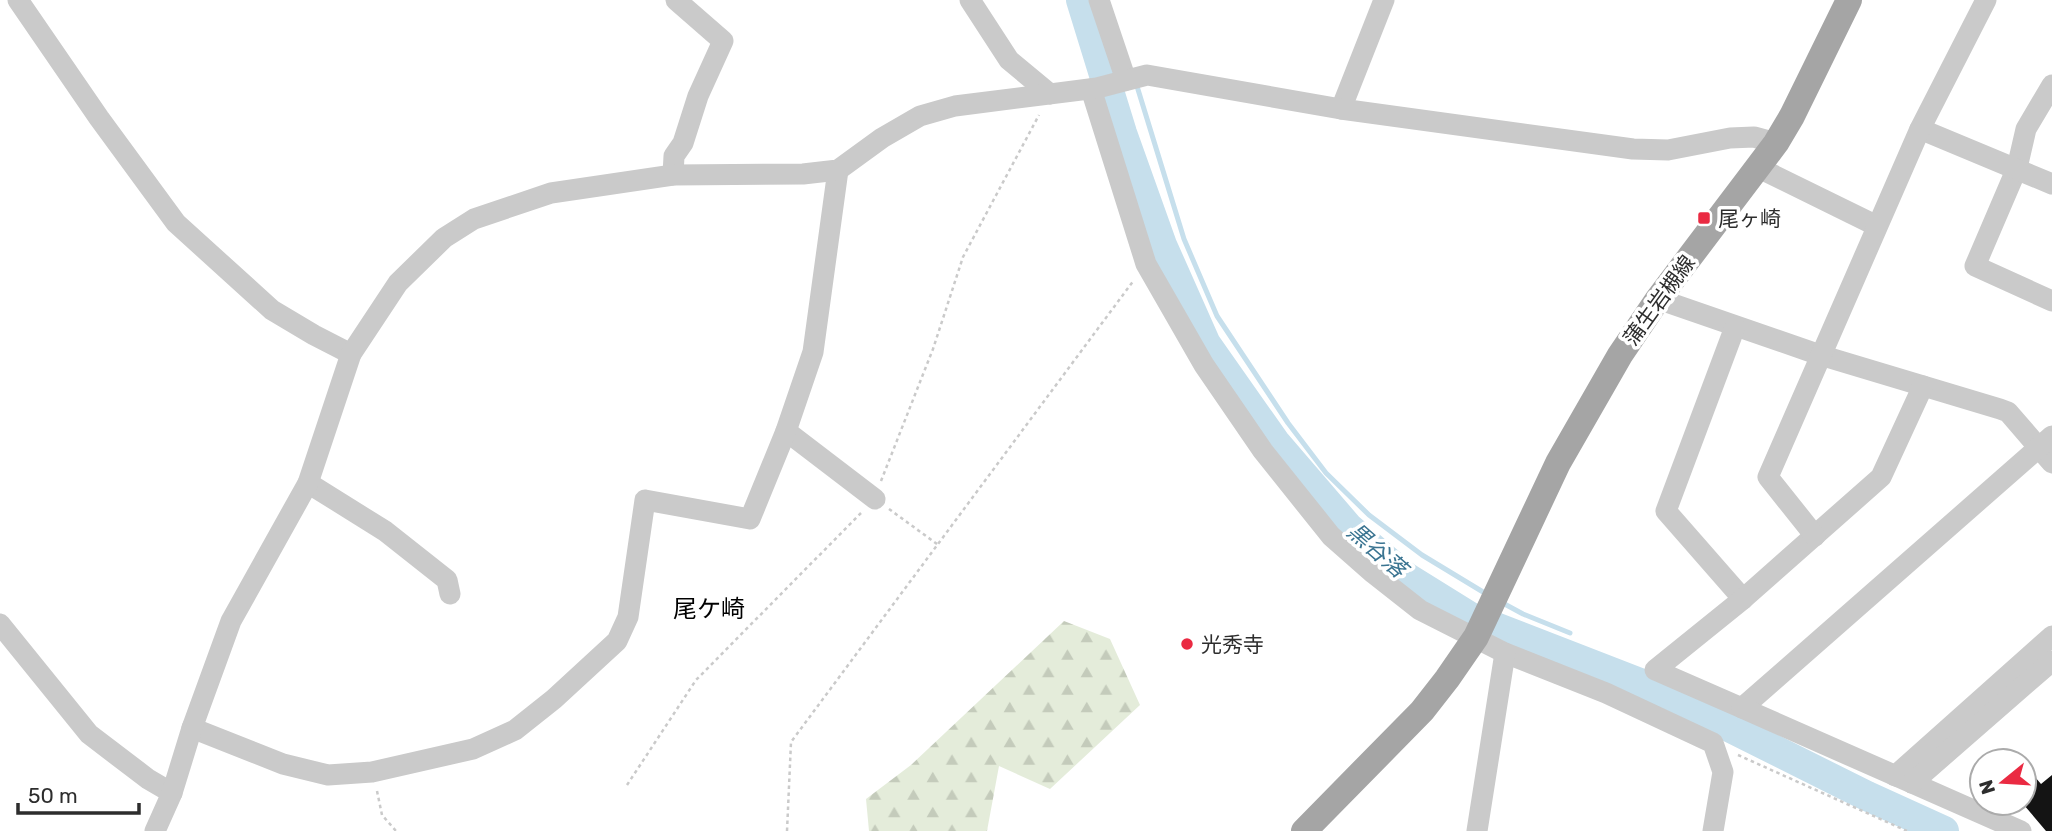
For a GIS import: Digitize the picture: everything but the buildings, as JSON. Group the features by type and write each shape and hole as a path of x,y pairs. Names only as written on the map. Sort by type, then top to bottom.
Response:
{"main road":[{"name":"蒲生岩槻線","path":"1304,831 1422,711 1481,626 1564,452 1620,355 1658,299 1776,143 1849,0"}],"street":[{"path":"18,0 99,118 176,223 272,310 351,354"},
{"path":"673,174 674,156 683,143 698,96 723,41 676,0"},
{"path":"970,0 1009,60 1050,94"},
{"path":"1098,0 1108,85 1146,264 1204,365 1263,451 1331,536 1420,610 1481,626 1505,653 1606,694 1713,744 1723,772 1713,831"},
{"path":"1341,108 1384,0"},
{"path":"1815,536 1768,477 1920,129 1986,0"},
{"path":"155,831 172,793 192,728 231,621 308,483 351,354 398,283 444,238 474,219 551,193 673,174 803,174 838,170 882,138 920,116 955,107 1108,85 1147,75 1341,108 1649,150 1668,150 1730,138 1754,137 1776,143"},
{"path":"2052,85 2026,129 2017,168 1975,266 2052,301"},
{"path":"1920,129 2052,184"},
{"path":"1759,168 1877,226"},
{"path":"192,728 284,764 328,775 372,772 473,749 515,730 554,699 617,641 628,617 645,500 750,519 786,431 813,352 838,170"},
{"path":"1658,299 1820,355 2008,412 2048,449 1742,708"},
{"path":"1735,327 1666,511 1742,599"},
{"path":"1923,386 1881,477 1742,599 1655,670 2021,831"},
{"path":"786,431 875,499"},
{"path":"308,483 385,530 447,580 450,593"},
{"path":"0,624 89,734 148,779 172,793"},
{"path":"1903,780 2052,636"},
{"path":"1477,831 1505,653"},
{"path":"1903,780 2052,661"}],"path":[{"path":"627,785 696,680 875,499 933,349 963,257 1050,94"},
{"path":"787,831 791,742 1146,264"},
{"path":"875,499 937,544"},
{"path":"1713,744 1907,831"},
{"path":"372,772 382,815 396,831"}],"green space":[{"path":"1064,621 1110,639 1140,705 1050,789 999,766 987,831 869,831 866,799 911,765"}],"waterway":[{"name":"黒谷落","path":"1081,0 1122,133 1162,245 1206,344 1275,442 1348,527 1406,577 1472,618 1645,685 1867,796 1944,831"},
{"path":"1136,83 1184,239 1217,316 1288,423 1326,473 1369,515 1422,555 1488,595"},
{"path":"1499,601 1570,633"}],"place":[{"name":"尾ヶ崎","path":"1704,218"},
{"name":"光秀寺","path":"1187,644"}],"district":[{"name":"尾ケ崎","path":"709,609"}]}
